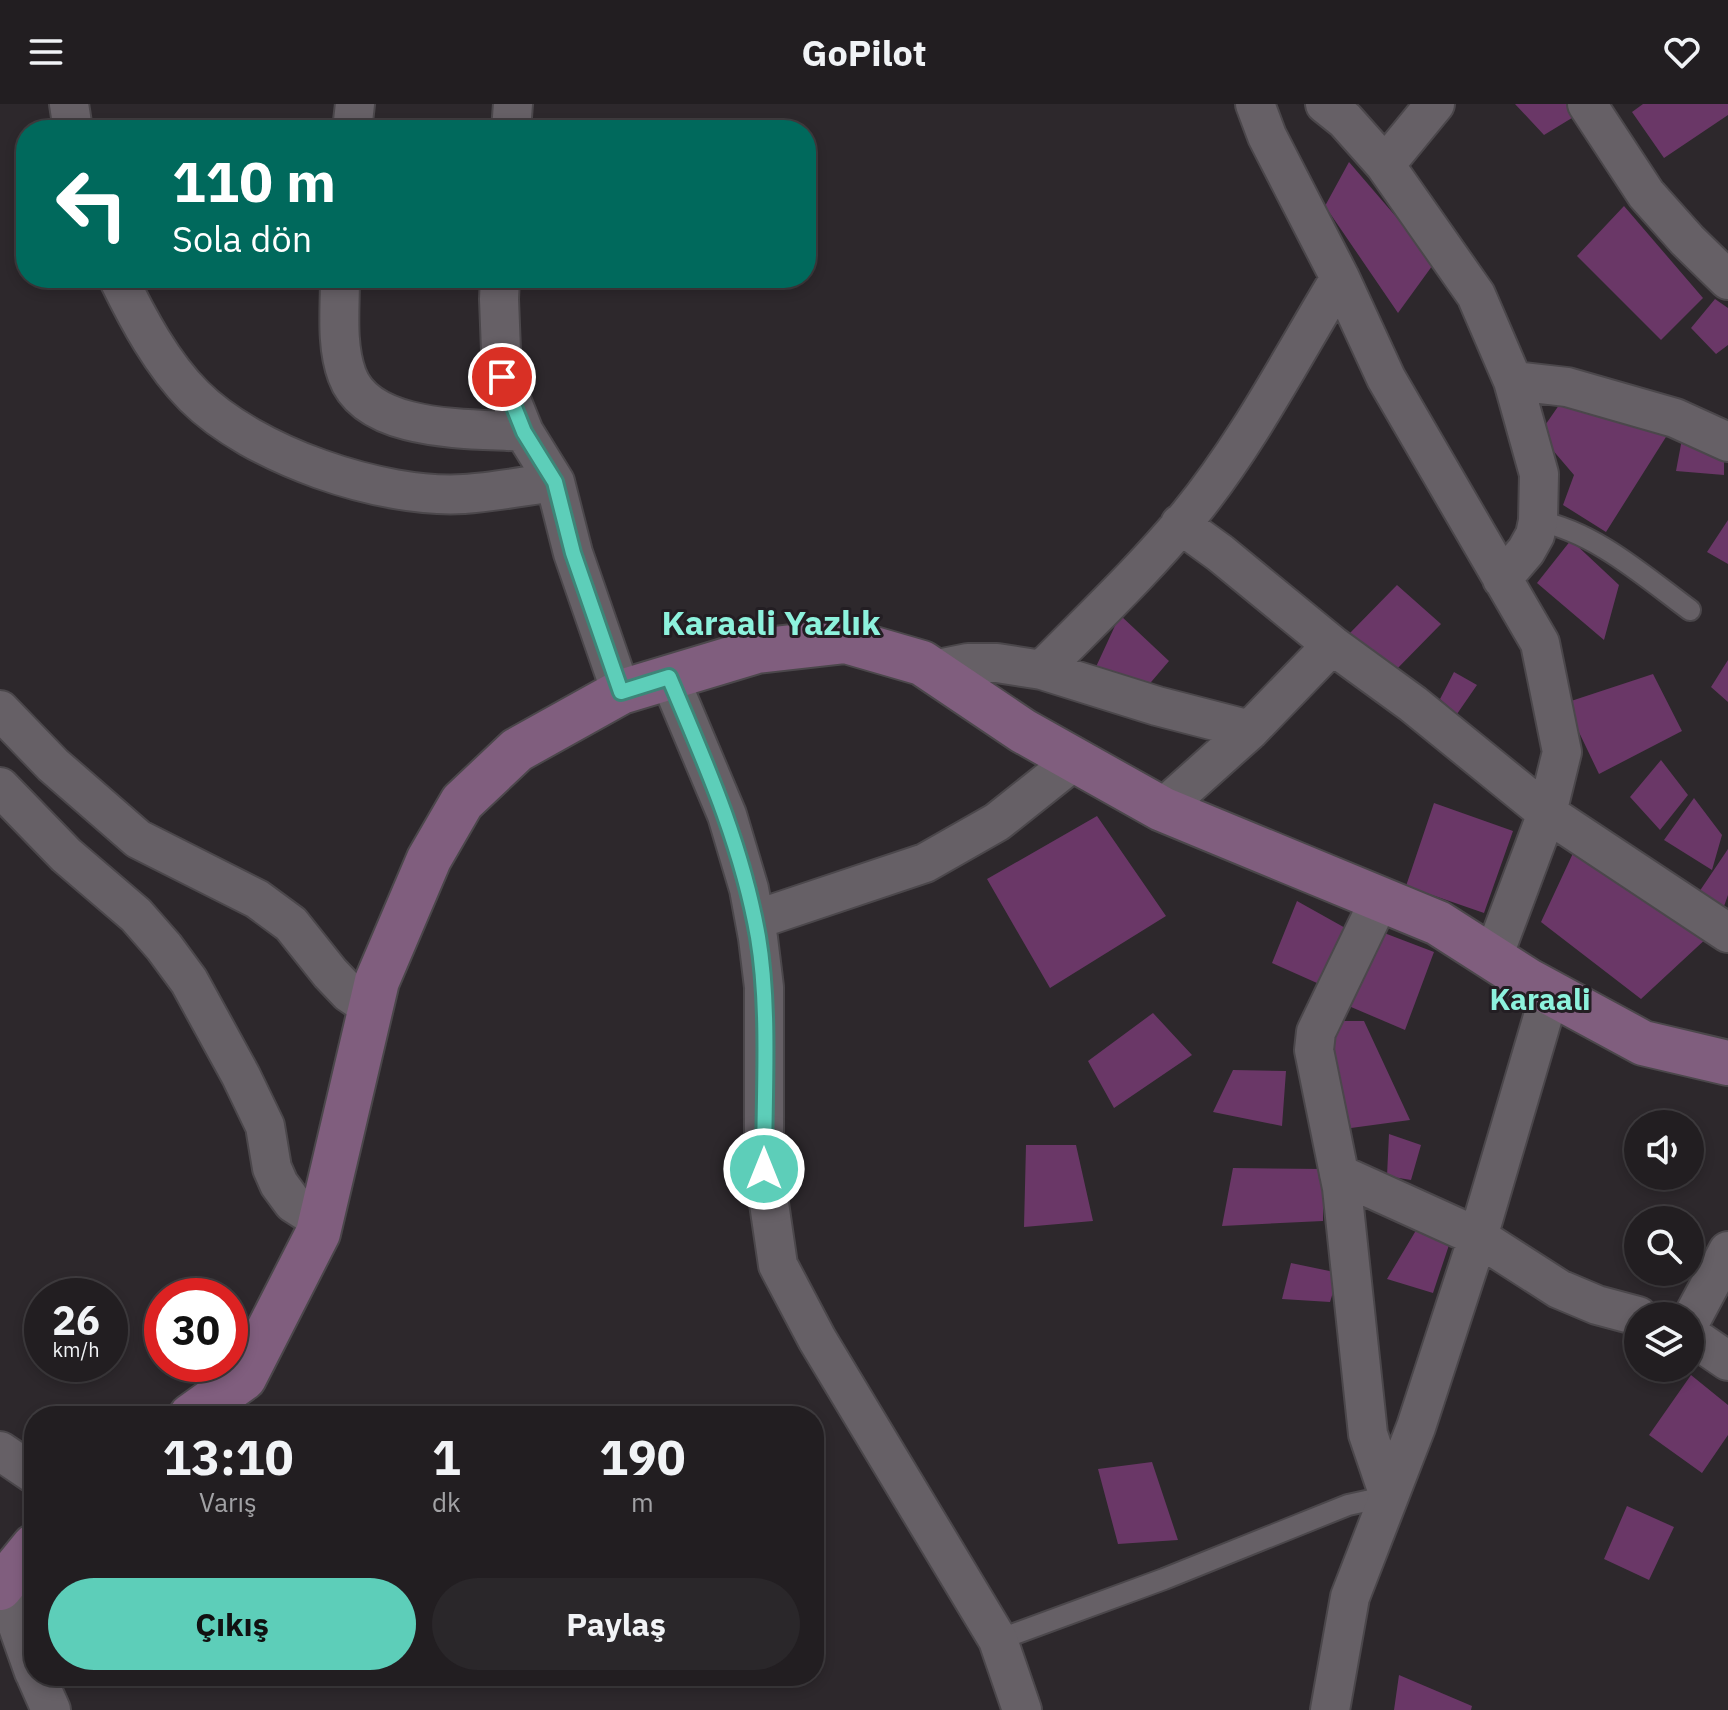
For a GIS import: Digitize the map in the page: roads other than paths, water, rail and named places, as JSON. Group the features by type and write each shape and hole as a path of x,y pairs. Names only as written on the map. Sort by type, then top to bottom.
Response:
{"street":[{"path":"1255,104 1267,136 1340,278 1386,378 1540,643 1562,752 1547,813 1493,957"},
{"path":"1325,104 1345,120 1385,165 1476,295 1513,381 1539,474 1538,521 1535,535 1526,551 1502,579"},
{"path":"1385,165 1435,104"},
{"path":"1587,104 1646,194 1728,280"},
{"path":"1042,670 1147,564 1180,524 1246,434 1340,278"},
{"path":"124,288 149,334 194,396 250,436 281,452 347,479 382,488 462,494 555,482"},
{"path":"340,288 340,346 348,377 366,401 386,415 432,426 524,432"},
{"path":"500,288 502,377 524,432 555,482 573,553 621,692"},
{"path":"1513,381 1567,387 1675,418 1728,442"},
{"path":"1180,524 1332,645 1413,704 1547,813 1728,933"},
{"path":"205,1406 244,1378 318,1233 377,981 429,859 462,802 517,750 621,692 757,651 846,641 922,663 1023,731 1162,809 1438,923 1550,993 1643,1043 1728,1063"},
{"path":"1162,809 1250,730 1332,645"},
{"path":"933,670 968,663 997,663 1042,670 1157,706 1250,730"},
{"path":"669,677 727,815 755,920 764,987 764,1169 778,1265 817,1339 998,1640 1022,1710"},
{"path":"0,710 53,765 138,839 257,899 291,924 349,993 371,1008"},
{"path":"755,920 888,877 937,857 997,822 1075,760"},
{"path":"0,787 66,855 136,915 164,947 189,981 247,1088 265,1126 272,1168 279,1184 293,1203 321,1221"},
{"path":"1380,899 1316,1032 1314,1050 1339,1174 1368,1434 1389,1496"},
{"path":"1330,1710 1350,1597 1416,1427 1478,1237 1550,993"},
{"path":"1339,1174 1478,1237 1559,1289 1624,1312"},
{"path":"1701,1302 1728,1251"},
{"path":"1704,1345 1728,1361"},
{"path":"0,1451 24,1467"},
{"path":"24,1558 2,1586 24,1645"},
{"path":"40,1686 51,1710"}],"lane":[{"path":"1538,521 1553,524 1608,550 1690,610"},
{"path":"998,1640 1164,1579 1348,1505 1389,1496"}],"district":[{"name":"Karaali Yazlık","path":"771,622"},
{"name":"Karaali","path":"1540,998"}]}
